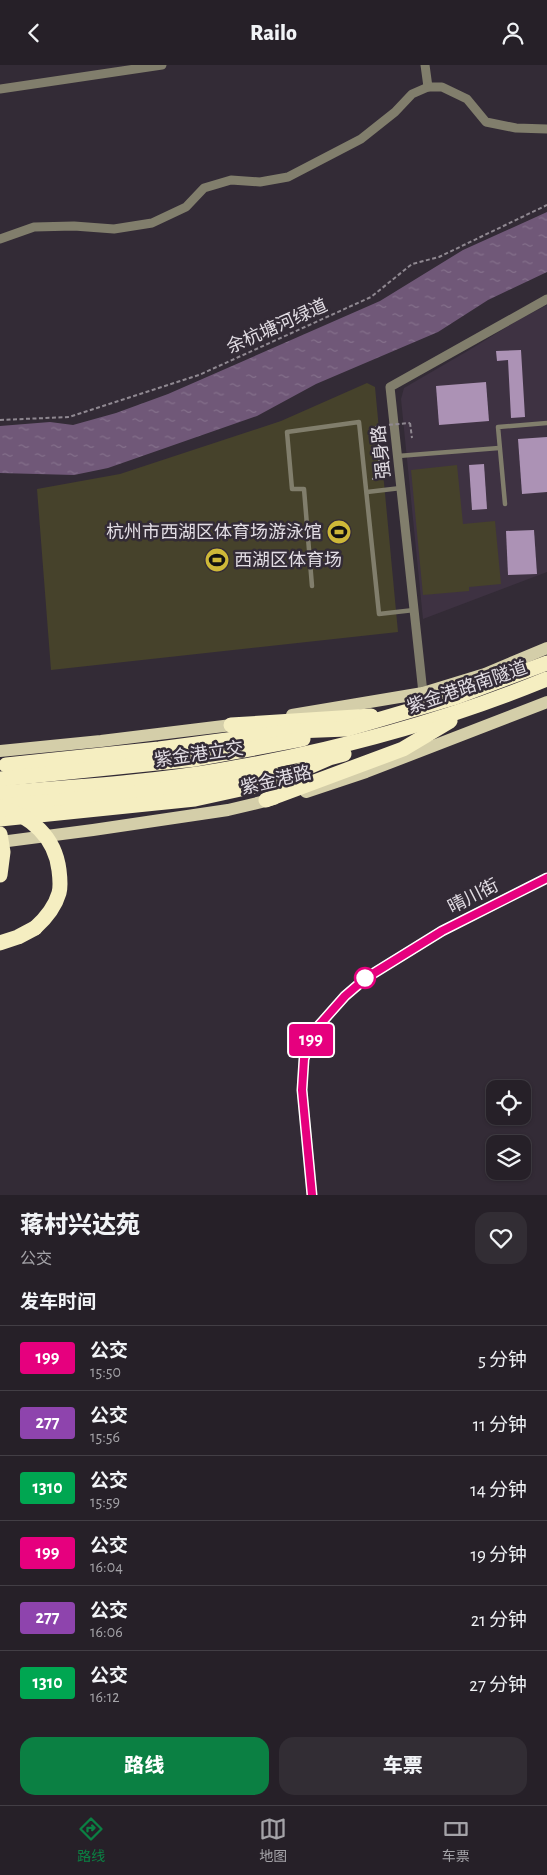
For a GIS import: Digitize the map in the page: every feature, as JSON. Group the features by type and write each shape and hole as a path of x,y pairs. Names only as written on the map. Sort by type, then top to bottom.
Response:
{"highway":[{"name":"紫金港路南隧道","path":"402,714 456,697 547,663"},
{"name":"紫金港路南隧道","path":"400,730 475,707 547,679"},
{"path":"266,800 403,749 475,707"},
{"path":"231,725 402,714"},
{"path":"2,768 295,731 347,729 402,714"},
{"name":"紫金港立交","path":"2,768 17,777 161,763 244,751 347,729"},
{"path":"0,807 124,795 228,781 276,781 329,758 360,749 400,730"},
{"name":"紫金港立交","path":"0,793 142,781 228,781 326,749 400,730"},
{"path":"0,819 195,799 228,781"},
{"path":"0,807 22,815 36,825 49,840 55,853 60,878 59,893 45,918 35,928 18,937 0,943"},
{"path":"0,834 3,852 0,875"}],"main road":[{"path":"2,768 101,741 231,725 423,693 485,674 547,648"},
{"name":"紫金港路","path":"0,842 228,810 266,800 296,795 329,785 547,702"}],"street":[{"path":"0,89 162,65"},
{"path":"425,65 428,87"},
{"path":"0,239 34,227 74,226 114,229 152,223 186,207 204,188 231,180 260,182 288,177 361,139 395,112 412,94 428,87 442,87 468,99 486,122 516,128 547,129"},
{"name":"强身路","path":"423,693 390,387 547,299"},
{"name":"晴川街","path":"312,1195 302,1090 304,1059 314,1031 345,996 366,978 442,931 547,877"}],"lane":[{"path":"312,586 304,489 292,489 287,432 359,422 379,614 414,610"},
{"path":"505,504 498,427 547,423"},
{"path":"398,456 499,447"},
{"path":"367,492 401,488"}],"path":[{"name":"余杭塘河绿道","path":"0,420 69,417 199,375 371,297 412,264 439,257 547,205"},
{"path":"365,480 381,478 376,426 410,423 412,438"}],"shaded area":[{"path":"547,305 547,572 423,619 401,399 404,388 518,320"},
{"name":"西湖区体育场","path":"367,383 375,387 398,632 51,670 37,489 120,474 281,421"},
{"path":"457,465 463,524 495,521 501,584 469,587 469,591 423,595 411,470"}],"water":[{"path":"547,212 547,272 488,300 438,332 316,384 257,416 108,468 74,475 0,473 0,426 50,422 73,425 116,413 168,394 380,301 463,250"}],"building":[{"path":"521,350 525,417 511,418 508,360 497,361 496,351"},
{"path":"486,382 489,421 439,425 436,386"},
{"path":"547,437 547,492 522,494 518,439"},
{"path":"484,464 487,509 472,510 469,465"},
{"path":"534,530 537,574 508,575 506,531"}],"bus line":[{"name":"199","path":"312,1195 302,1090 304,1059 314,1031 345,996 366,978 442,931 547,878"}],"place":[{"name":"杭州市西湖区体育场游泳馆","path":"339,532"},
{"name":"西湖区体育场","path":"217,560"}]}
